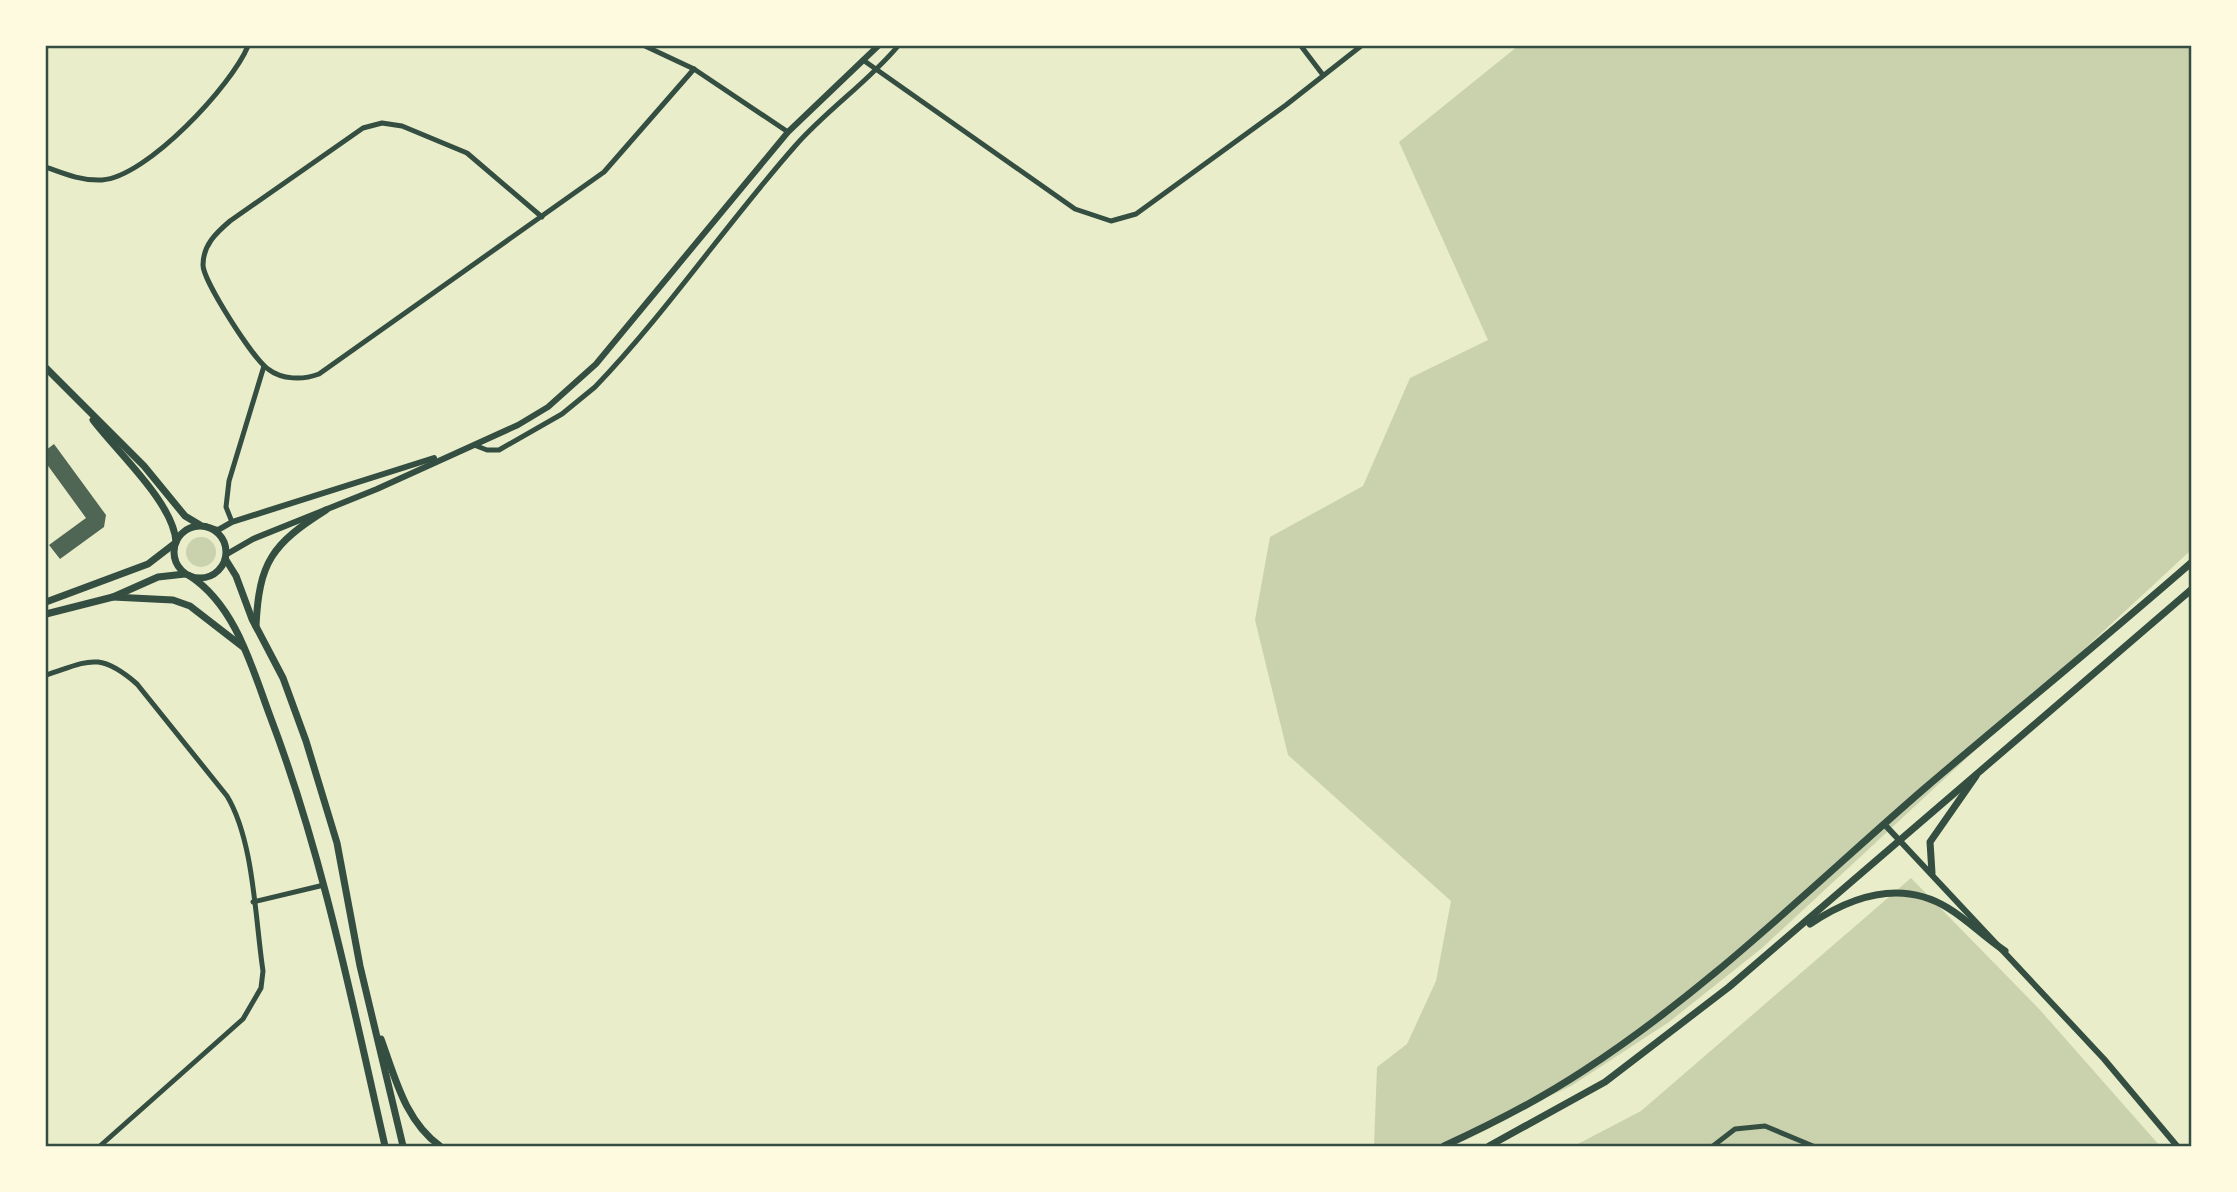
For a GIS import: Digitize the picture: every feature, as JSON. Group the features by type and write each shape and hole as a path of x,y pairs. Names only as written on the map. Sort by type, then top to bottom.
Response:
{"main road":[{"path":"46,368 144,466 184,516 221,536 226,557 287,689 337,843 370,1009 403,1146"},
{"path":"82,406 158,500 170,519 175,543 174,558 188,575 205,586 246,649 304,810 385,1146"},
{"path":"256,626 263,571 272,552 290,532 326,510"},
{"path":"46,602 148,564 175,543 185,530 202,525"},
{"path":"46,614 113,597 158,577 211,576 226,557"},
{"path":"1444,1146 1512,1114 1616,1048 1738,954 1924,789 2192,562"},
{"path":"1489,1146 1605,1082 1788,938 2192,589"},
{"path":"113,597 173,600 190,606 246,649"},
{"path":"1932,873 1930,842 1980,770"},
{"path":"1788,938 1831,910 1860,897 1882,892 1906,894 1945,906 2006,951"},
{"path":"370,1009 407,1109 431,1140 440,1146"}],"street":[{"path":"46,167 80,179 104,180 130,170 197,117 240,65 248,46"},
{"path":"645,46 694,69 788,132"},
{"path":"226,557 474,445 548,407 582,379 788,132 878,46"},
{"path":"474,445 487,450 499,450 552,421 595,387 794,147 851,89 876,71 898,46"},
{"path":"1301,46 1323,75"},
{"path":"863,60 1075,209 1111,221 1136,214 1361,46"},
{"path":"542,217 467,153 402,126 382,123 363,128 230,221 206,248 203,267 210,287 264,366 275,373 296,378 319,374 542,217 617,160 694,69"},
{"path":"232,522 226,507 229,481 264,366"},
{"path":"202,525 218,530 232,522 456,452"},
{"path":"46,675 84,660 102,661 121,671 137,684 238,814 244,836 263,971 261,988 253,1007 243,1019 100,1146"},
{"path":"1885,826 2006,951 2104,1059 2176,1146"},
{"path":"253,902 324,885"},
{"path":"1713,1146 1735,1129 1765,1126 1813,1146"}],"green space":[{"path":"1518,46 2191,46 2191,550 1762,948 1669,1022 1571,1086 1443,1146 1374,1146 1377,1067 1407,1044 1436,981 1451,901 1288,755 1255,620 1270,537 1363,486 1410,378 1488,340 1399,142"},
{"path":"201,537 212,541 216,552 212,563 201,567 190,563 186,552 190,541"},
{"path":"1911,878 2040,1010 2160,1146 1574,1146 1641,1111"}],"building":[{"path":"54,444 106,515 104,527 60,559 49,545 86,518 46,463 46,450"}]}
